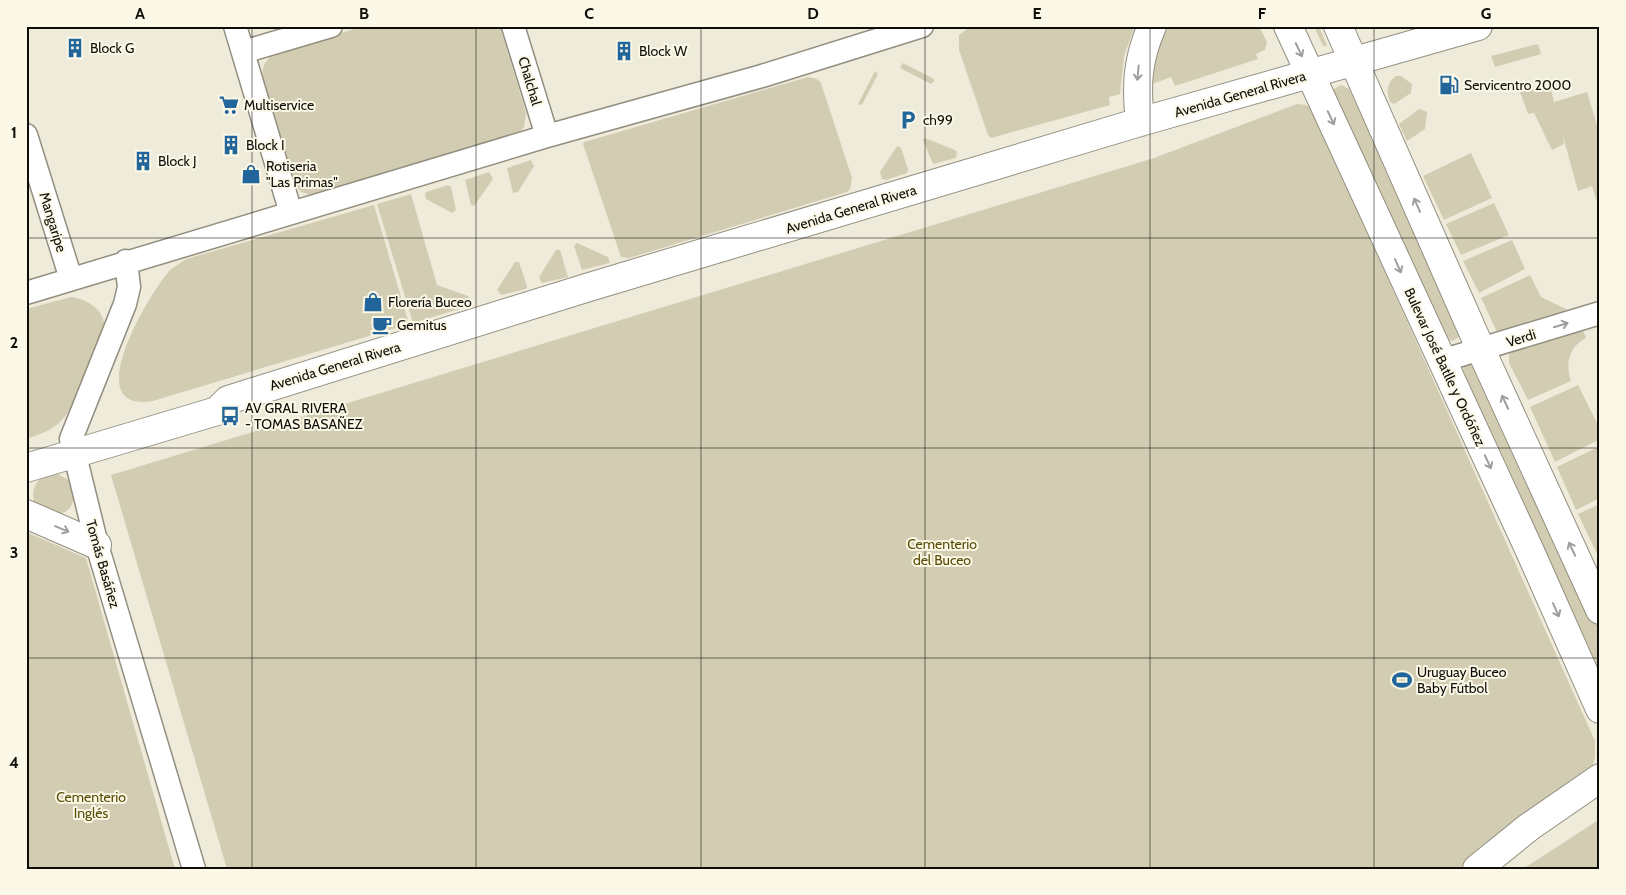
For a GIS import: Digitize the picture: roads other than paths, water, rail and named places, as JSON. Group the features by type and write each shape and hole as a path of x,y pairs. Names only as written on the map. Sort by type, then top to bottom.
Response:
{"main road":[{"path":"1140,122 1137,94 1138,67 1152,26"},
{"name":"Bulevar José Batlle y Ordóñez","path":"1288,26 1529,549 1600,709"},
{"path":"1338,26 1481,350 1600,610"},
{"name":"Avenida General Rivera","path":"26,468 73,447 210,396 228,400 586,288 1140,122 1354,63 1478,26"},
{"name":"Avenida General Rivera","path":"26,452 73,447"},
{"path":"26,514 97,544"},
{"path":"1477,869 1529,827 1600,778"},
{"path":"1496,869 1536,838 1600,800"}],"street":[{"path":"235,26 291,213"},
{"path":"243,52 331,26"},
{"name":"Chalchal","path":"513,26 547,136"},
{"path":"26,293 126,261 547,136 762,76 893,30 922,26"},
{"name":"Mangaripe","path":"26,135 71,279"},
{"path":"73,447 126,304 129,287 126,261"},
{"name":"Verdi","path":"1441,361 1600,313"},
{"name":"Tomás Basáñez","path":"73,447 97,544 194,869"}],"place":[{"name":"Block G","path":"75,48"},
{"name":"Block W","path":"624,51"},
{"name":"Servicentro 2000","path":"1449,85"},
{"name":"Multiservice","path":"229,105"},
{"name":"ch99","path":"908,120"},
{"name":"Block I","path":"231,145"},
{"name":"Block J","path":"143,161"},
{"name":"Rotiseria \"Las Primas\"","path":"251,174"},
{"name":"Florería Buceo","path":"373,302"},
{"name":"Gemitus","path":"382,325"},
{"name":"AV GRAL RIVERA - TOMAS BASAÑEZ","path":"230,416"},
{"name":"Uruguay Buceo Baby Fútbol","path":"1402,680"}],"park label":[{"name":"Cementerio del Buceo","path":"942,552"},
{"name":"Cementerio Inglés","path":"91,806"}]}
